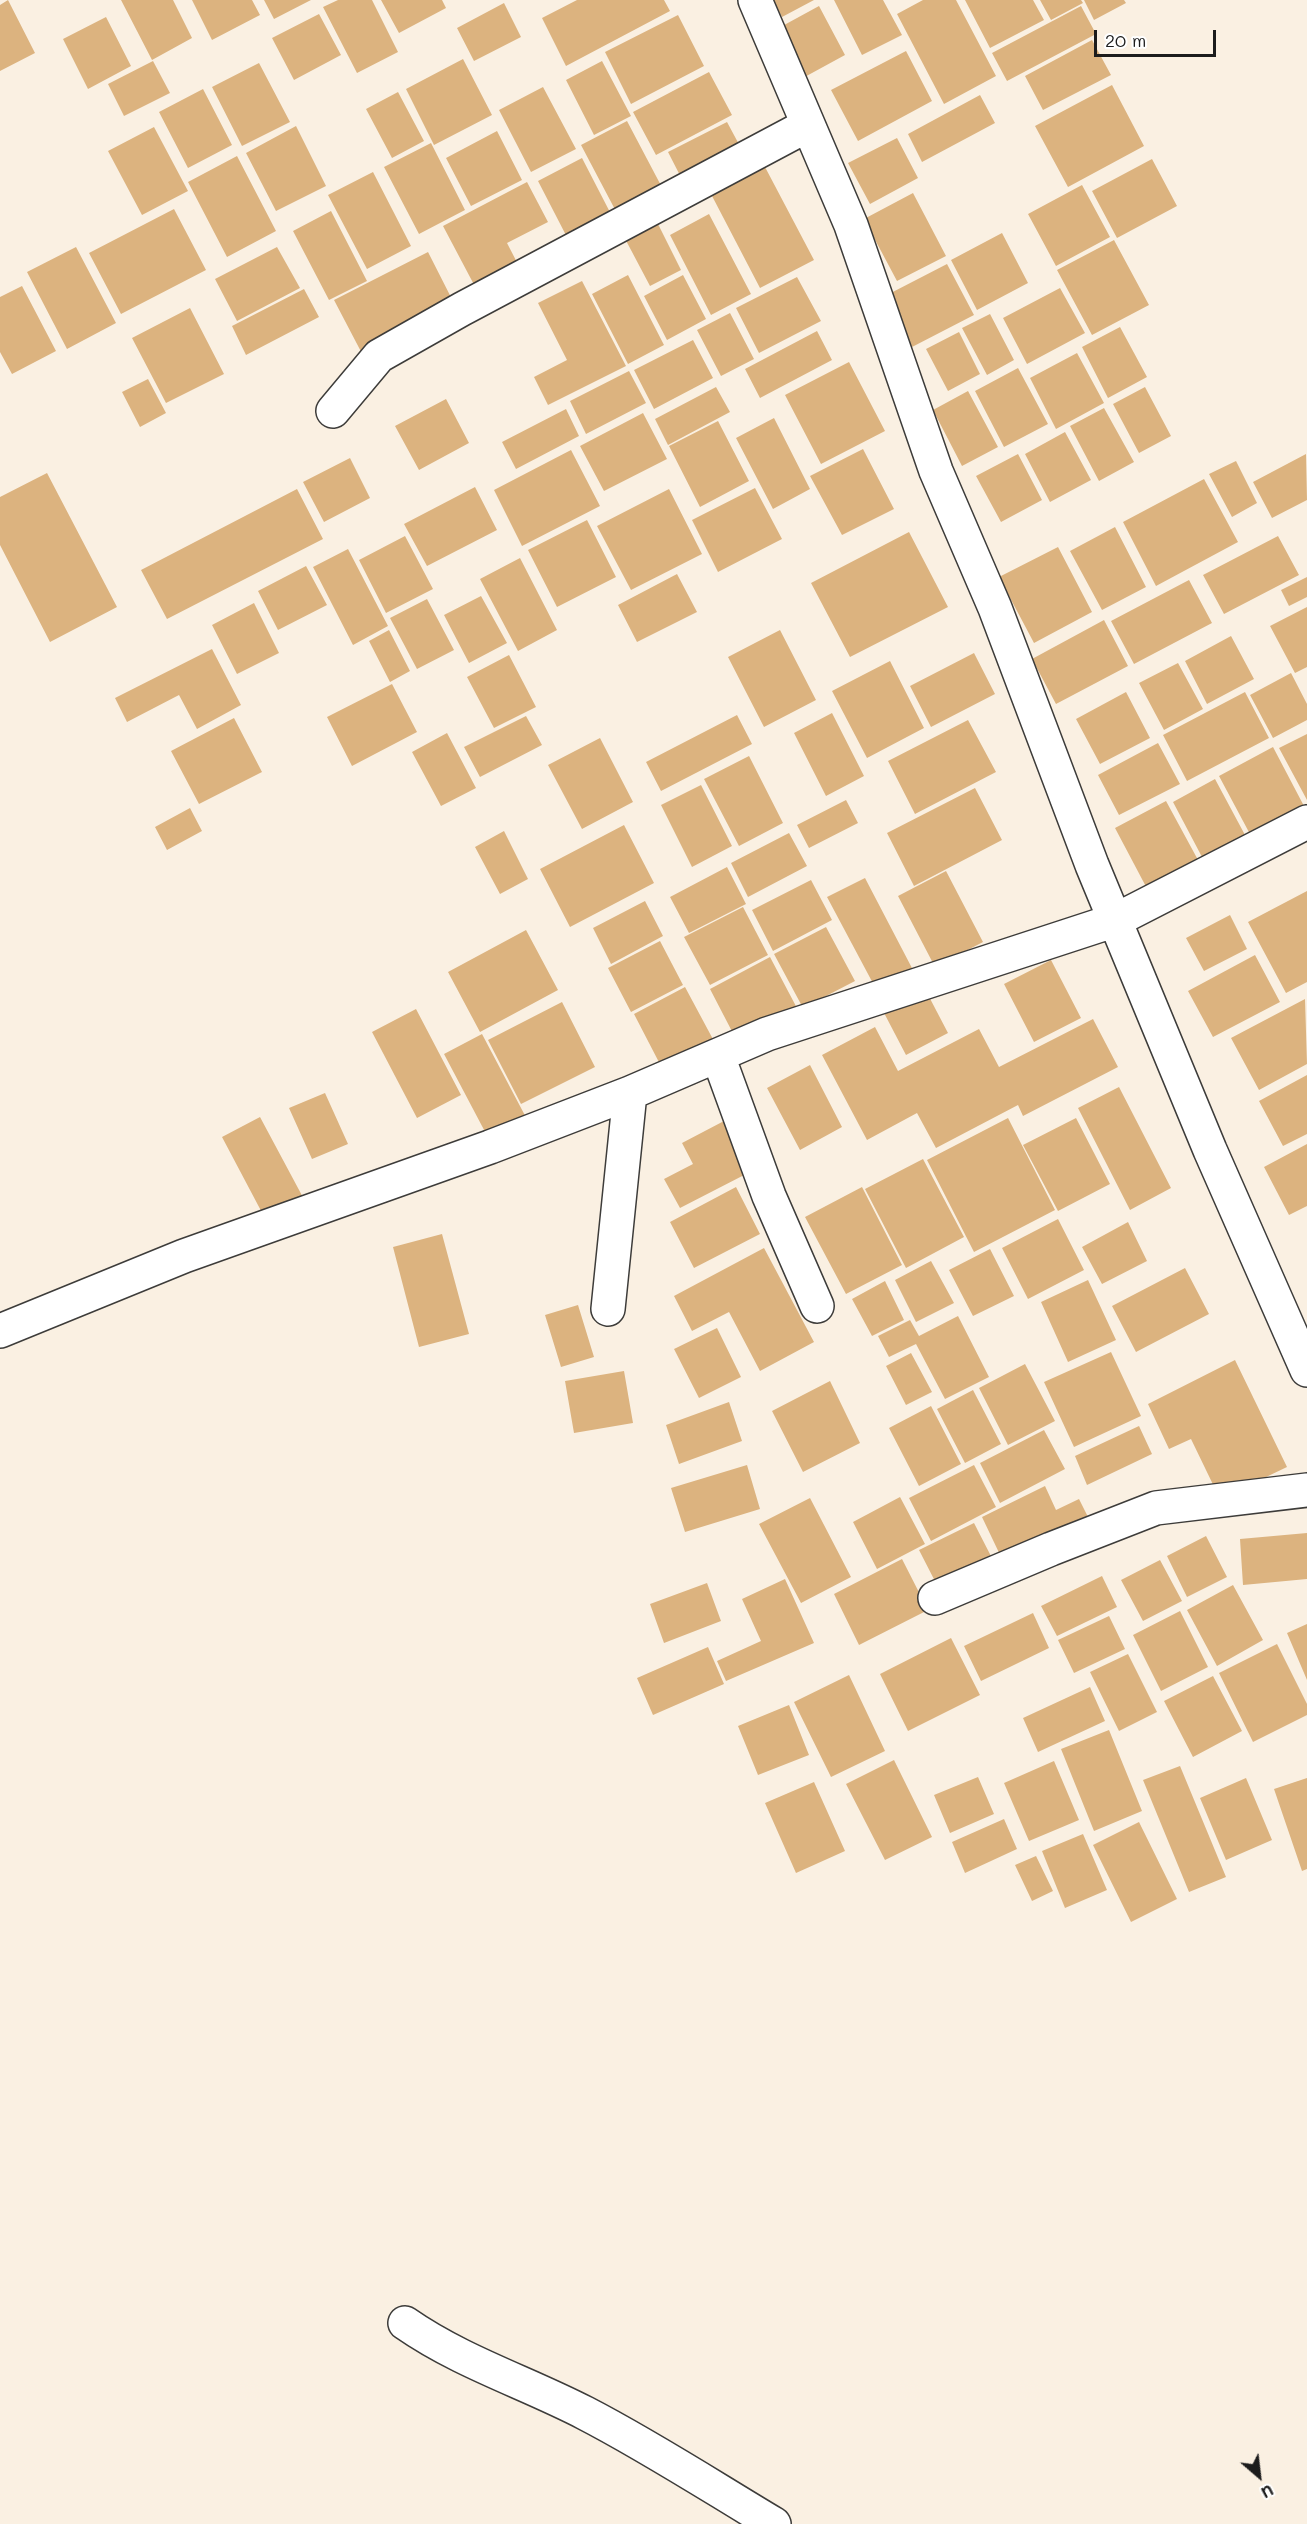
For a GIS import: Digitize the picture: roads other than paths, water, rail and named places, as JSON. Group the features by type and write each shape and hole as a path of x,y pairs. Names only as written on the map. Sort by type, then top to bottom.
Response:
{"street":[{"path":"754,0 851,225 936,471 995,608 1092,865 1210,1150 1307,1370"},
{"path":"333,411 379,356 462,309 808,125"},
{"path":"0,1331 184,1256 490,1147 630,1093 767,1034 1116,920 1307,822"},
{"path":"718,1056 769,1196 817,1306"},
{"path":"608,1309 630,1093"},
{"path":"935,1598 1062,1544 1156,1508 1307,1490"},
{"path":"405,2323 427,2338 487,2369 585,2413 774,2524"}]}
